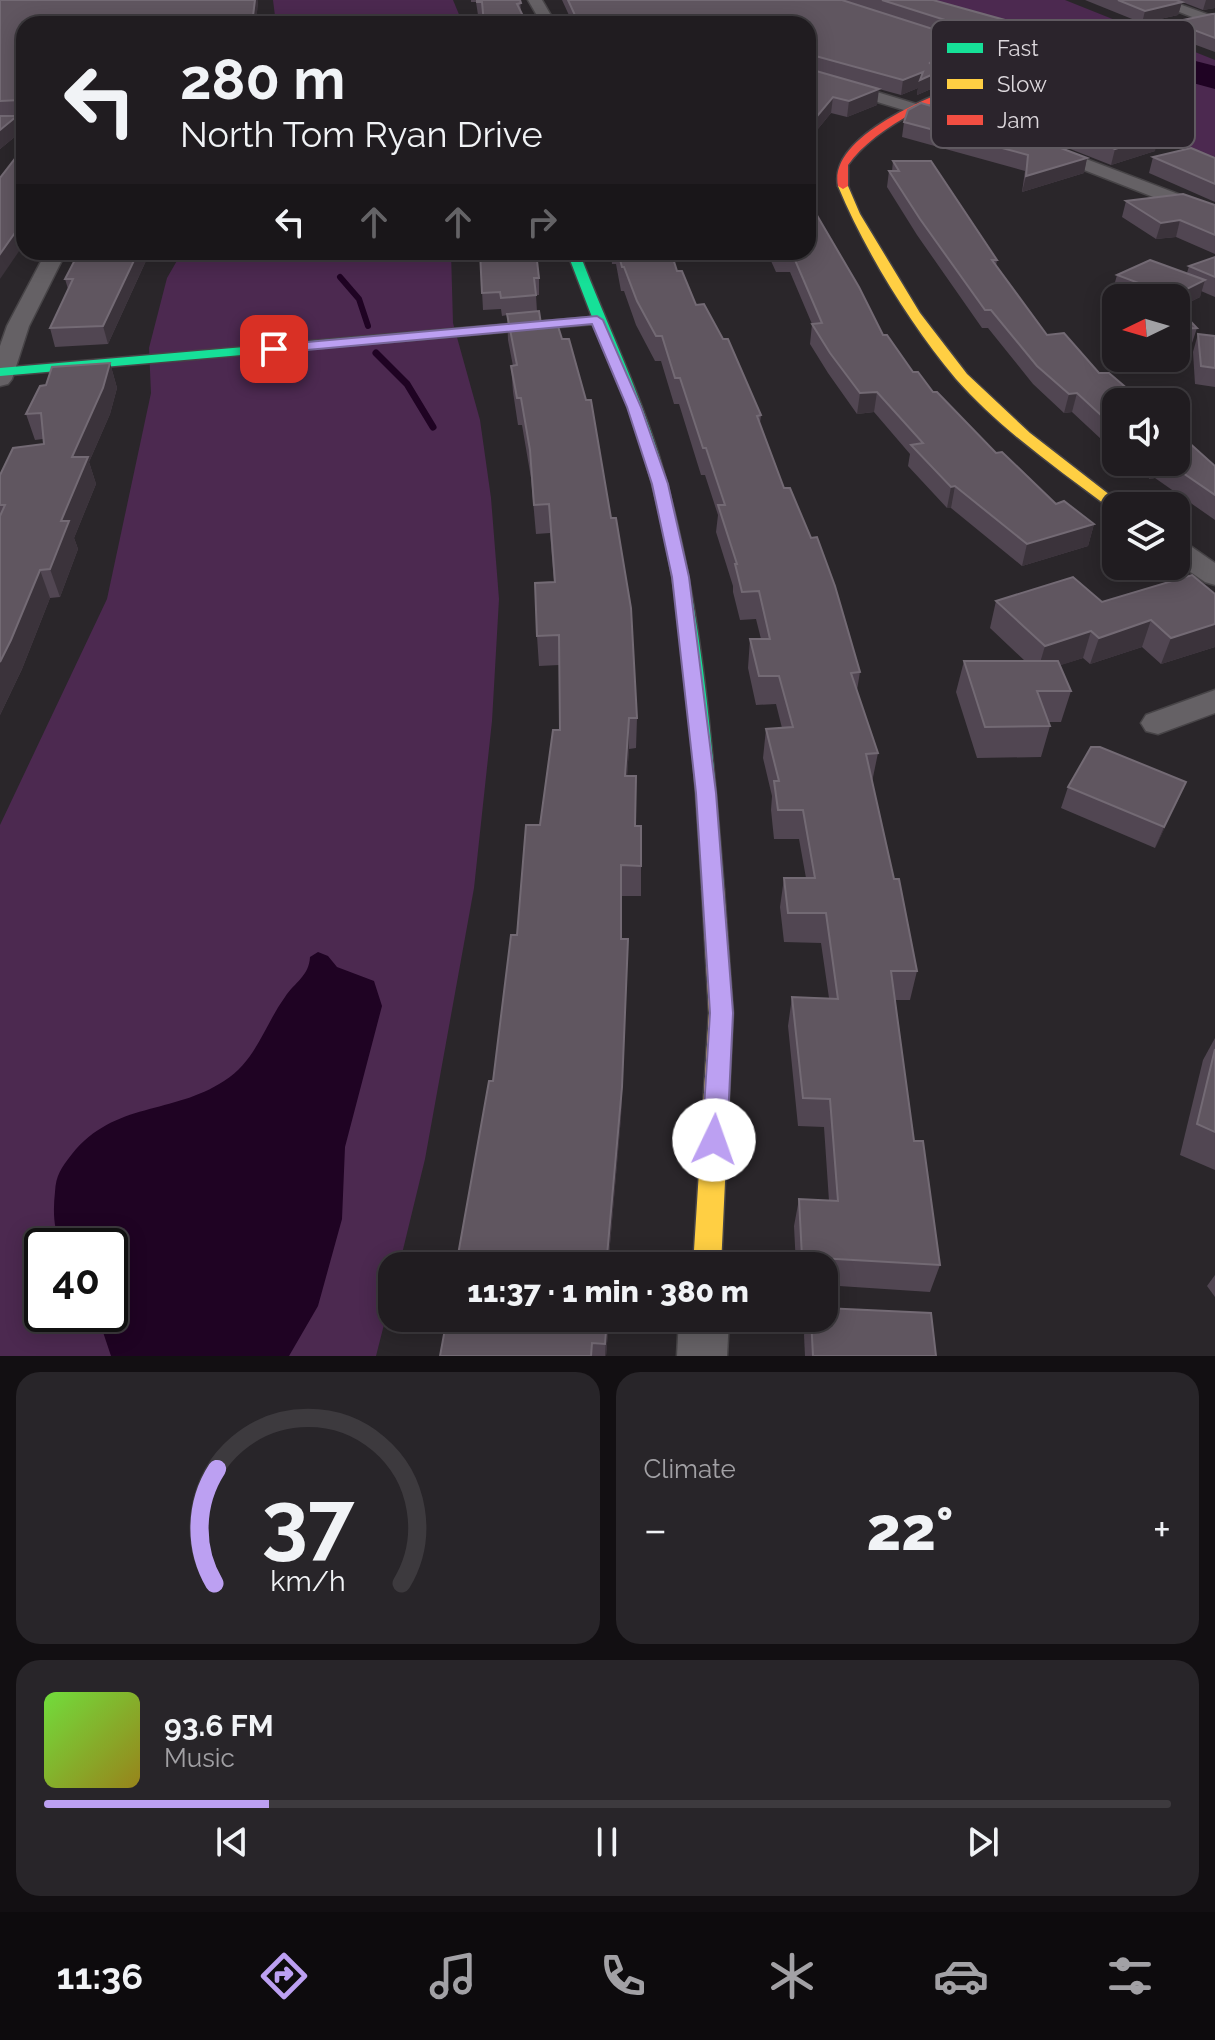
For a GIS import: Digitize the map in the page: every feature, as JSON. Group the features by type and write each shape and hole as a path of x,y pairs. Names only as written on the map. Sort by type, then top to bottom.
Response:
{"street":[{"path":"1156,0 1211,18"},
{"path":"921,34 931,37"},
{"path":"816,78 931,114"},
{"path":"931,103 874,128 857,141 841,170 845,196 933,341 962,376 1047,453 1102,495"},
{"path":"1044,148 1215,215"},
{"path":"1110,198 1149,188"},
{"path":"52,260 18,326 1,374 597,320"},
{"path":"573,260 634,407 660,484 680,577 693,665 706,793 721,1013 708,1252"},
{"path":"1190,559 1215,576"},
{"path":"1158,723 1215,701"},
{"path":"702,1356 703,1332"}],"shaded area":[{"path":"273,0 453,0 460,16 275,16"},
{"path":"922,0 1065,0 1115,20 993,20"},
{"path":"1195,52 1215,60 1215,159 1183,148 1195,148"},
{"path":"1195,61 1215,66 1215,89 1195,84"},
{"path":"177,260 451,260 453,323 480,420 491,498 499,599 492,721 474,888 425,1159 402,1252 378,1252 378,1332 382,1332 376,1356 0,1356 0,825 107,599 151,393 149,348 167,278"},
{"path":"318,952 328,956 337,967 374,981 382,1006 345,1147 342,1219 318,1306 289,1356 111,1356 103,1332 128,1332 128,1228 56,1228 54,1213 60,1172 89,1137 107,1125 204,1092 235,1073 252,1053 285,997 304,974 310,957"}],"building":[{"path":"0,0 255,0 253,16 16,16 16,100 0,101"},
{"path":"520,0 521,3 517,4 523,16 483,16 482,2 477,2"},
{"path":"568,0 842,0 931,28 931,75 920,80 923,72 903,80 816,56 816,16 575,16"},
{"path":"882,0 933,0 1005,20 945,20"},
{"path":"1118,0 1176,0 1182,2 1145,11"},
{"path":"1215,14 1215,38 1195,30 1195,20 1184,20"},
{"path":"816,71 879,89 849,101 833,97 816,117"},
{"path":"921,103 931,106 931,129 904,122 908,110"},
{"path":"0,116 16,116 16,117 0,130"},
{"path":"1002,148 1061,148 1087,158 1026,176 1028,155"},
{"path":"1191,148 1215,158 1215,184 1153,157"},
{"path":"16,157 16,231 0,254 0,178"},
{"path":"893,161 931,161 997,260 992,260 1047,335 1064,333 1099,373 1109,373 1127,388 1102,388 1102,416 1077,393 1069,394 1037,366 991,310 985,310 889,171 899,171"},
{"path":"1183,194 1215,205 1215,235 1180,220 1161,223 1126,201"},
{"path":"816,214 883,335 887,335 913,372 918,372 933,392 937,392 996,453 1002,452 1056,504 1064,501 1094,524 1027,544 955,486 951,487 911,445 923,443 877,392 860,393 812,324 822,323 795,260 816,260"},
{"path":"1215,257 1215,277 1189,266"},
{"path":"75,260 134,260 103,326 50,328 73,279 65,279"},
{"path":"480,260 537,260 539,278 534,278 536,295 501,298 500,292 482,293"},
{"path":"620,260 674,260 677,271 682,271 696,305 704,304 723,339 728,339 761,415 757,416 784,488 790,488 811,538 817,537 835,586 860,672 851,673 878,753 866,754 894,879 899,879 917,971 891,971 914,1141 923,1141 940,1265 838,1259 838,1252 802,1252 799,1199 838,1201 830,1099 803,1098 792,997 838,999 826,913 788,913 784,878 815,878 803,810 778,810 774,781 779,781 766,729 793,727 779,676 759,676 750,639 770,639 759,591 742,592 737,564 718,505 725,505 706,448 703,448 680,378 675,378 662,336 656,336 637,301"},
{"path":"1150,260 1205,280 1190,288 1190,284 1141,284 1117,275"},
{"path":"539,311 541,324 557,323 562,339 569,339 586,400 591,400 611,518 616,518 631,608 637,718 629,718 625,776 636,776 635,826 641,826 641,866 621,865 621,939 628,939 622,1087 607,1252 458,1252 489,1081 493,1081 511,935 517,935 526,825 540,825 553,730 560,730 559,635 537,636 535,583 555,582 549,504 534,505 530,450 521,398 517,398 511,366 517,365 507,314"},
{"path":"1198,334 1215,336 1215,368 1201,366"},
{"path":"110,363 103,388 72,457 88,457 61,521 69,521 50,569 40,570 0,662 0,516 5,505 0,505 0,475 13,448 44,444 41,413 26,414 40,386 46,385 52,367"},
{"path":"1190,444 1215,466 1215,495 1187,476 1190,476"},
{"path":"1190,576 1215,594 1215,624 1171,638 1151,620 1099,638 1091,631 1045,646 996,601 1073,577 1102,602 1175,580 1190,580"},
{"path":"964,661 1058,661 1071,691 1037,691 1050,726 985,727"},
{"path":"1091,747 1100,747 1186,782 1164,827 1068,787"},
{"path":"1215,1049 1215,1132 1197,1124"},
{"path":"838,1309 931,1313 936,1356 813,1356 812,1332 838,1332"},
{"path":"444,1332 606,1332 605,1344 592,1343 591,1356 440,1356"}],"waterway":[{"path":"340,277 359,299 368,326"},
{"path":"376,353 407,384 433,427"}],"traffic: fast":[{"path":"576,260 642,426 672,535 696,686 713,889"},
{"path":"0,372 597,320"}],"traffic: slow":[{"path":"843,186 855,214 915,314 962,377 1025,436 1102,495"},
{"path":"708,1252 721,1013 713,889"}],"traffic: jam":[{"path":"1195,21 1215,16"},
{"path":"843,186 841,174 844,162 865,137 931,101"}],"route":[{"path":"274,349 597,320 634,407 660,484 680,577 693,665 706,793 721,1013 714,1140"}]}
